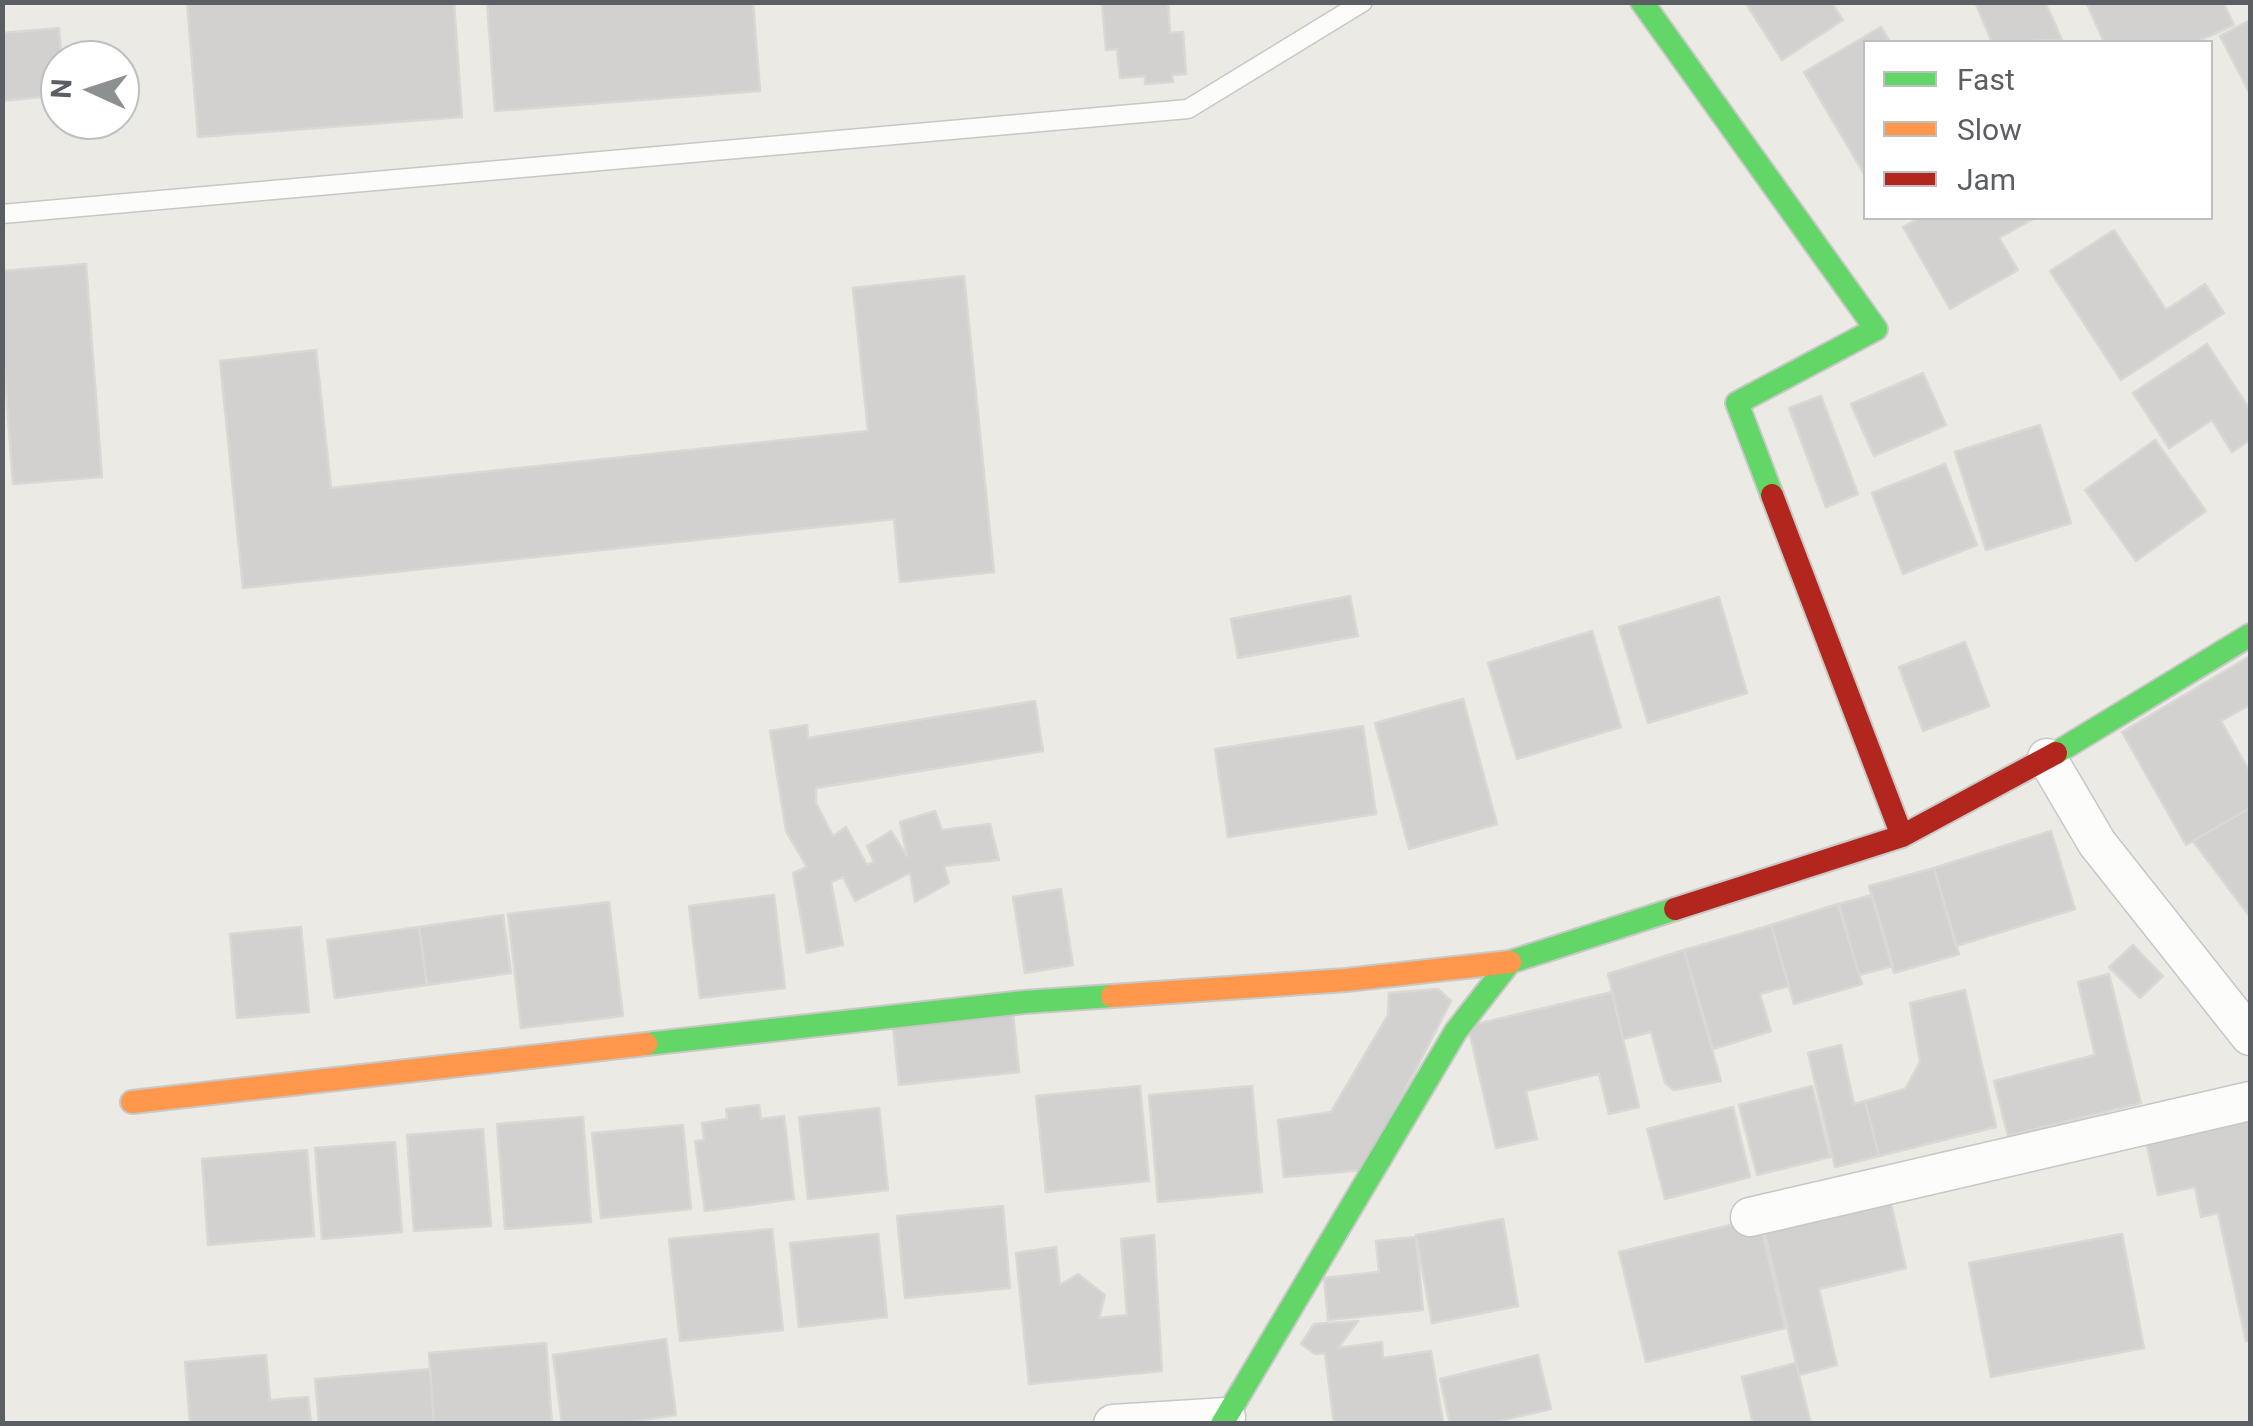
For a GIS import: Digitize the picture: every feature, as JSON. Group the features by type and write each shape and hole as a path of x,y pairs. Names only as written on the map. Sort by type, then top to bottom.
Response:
{"street":[{"path":"1642,2 1876,329 1737,403 1902,836"},
{"path":"132,1102 1024,1002 1346,980 1510,962 1902,836 2046,758 2250,635"},
{"path":"2046,758 2097,844 2250,1036"},
{"path":"1113,1424 1224,1420 1456,1031 1510,962"},
{"path":"1750,1217 2250,1101"}],"lane":[{"path":"2,214 1188,108 1362,2"}],"building":[{"path":"187,2 454,2 462,117 198,137"},
{"path":"487,2 753,2 760,91 495,111"},
{"path":"1102,2 1168,2 1170,33 1183,32 1186,74 1172,75 1173,82 1145,84 1145,76 1120,78 1117,49 1106,50"},
{"path":"1745,2 1831,2 1843,20 1782,60"},
{"path":"1975,2 2045,2 2062,40 1991,40"},
{"path":"2086,2 2223,2 2234,25 2200,40 2103,40"},
{"path":"2250,20 2250,94 2220,36"},
{"path":"1881,27 1889,40 1863,40 1863,172 1804,72"},
{"path":"59,28 60,40 40,40 40,97 2,101 2,33"},
{"path":"1915,220 2031,220 1999,238 2018,270 1950,309 1903,227"},
{"path":"2114,230 2166,310 2205,284 2224,313 2121,380 2050,271"},
{"path":"86,264 102,477 13,484 2,338 2,271"},
{"path":"964,276 994,572 900,582 894,519 243,588 220,361 316,350 331,488 868,431 853,288"},
{"path":"2207,344 2250,410 2250,440 2232,452 2212,420 2169,448 2133,393"},
{"path":"1923,373 1946,425 1874,456 1851,404"},
{"path":"1821,396 1858,494 1826,507 1789,408"},
{"path":"2040,425 2071,523 1986,550 1955,452"},
{"path":"2155,440 2206,511 2136,561 2085,490"},
{"path":"1945,464 1977,545 1903,574 1872,493"},
{"path":"1350,596 1358,636 1238,658 1231,619"},
{"path":"1719,597 1747,693 1648,723 1619,627"},
{"path":"1592,631 1621,727 1517,759 1488,663"},
{"path":"1965,642 1989,706 1923,731 1899,667"},
{"path":"2250,656 2250,705 2221,721 2250,772 2250,808 2186,845 2122,732"},
{"path":"1463,699 1497,824 1409,849 1375,723"},
{"path":"1035,701 1043,751 816,788 816,803 833,836 846,827 867,865 874,862 867,846 891,831 907,856 900,822 935,811 942,830 990,824 999,860 944,866 949,883 915,902 910,873 855,901 843,877 831,882 843,945 807,953 793,873 807,867 786,831 770,731 807,725 808,738"},
{"path":"1363,726 1376,814 1228,837 1215,749"},
{"path":"2250,808 2250,917 2193,841"},
{"path":"2051,831 2075,909 1956,946 1934,868"},
{"path":"1934,868 1959,954 1894,973 1869,886"},
{"path":"1061,889 1073,965 1025,973 1013,897"},
{"path":"774,895 785,988 700,998 689,906"},
{"path":"1872,895 1893,966 1859,975 1839,904"},
{"path":"609,902 623,1016 521,1028 508,914"},
{"path":"1838,904 1862,984 1794,1004 1771,925"},
{"path":"503,915 511,973 427,985 419,927"},
{"path":"1771,925 1789,986 1760,994 1771,1031 1713,1049 1684,950"},
{"path":"301,927 309,1012 237,1018 230,934"},
{"path":"419,927 427,985 335,998 327,940"},
{"path":"2133,945 2163,976 2140,998 2109,967"},
{"path":"1684,950 1721,1081 1674,1090 1665,1083 1651,1032 1623,1039 1608,974"},
{"path":"2109,974 2141,1103 2008,1136 1994,1081 2095,1055 2078,982"},
{"path":"1438,989 1451,1001 1364,1170 1284,1177 1278,1120 1331,1112 1388,1015 1389,993"},
{"path":"1965,990 1996,1127 1879,1156 1865,1101 1905,1089 1920,1062 1910,1003"},
{"path":"1612,992 1639,1107 1609,1114 1599,1074 1526,1091 1537,1139 1496,1148 1468,1026"},
{"path":"1013,1014 1019,1072 899,1085 893,1027"},
{"path":"1841,1045 1854,1104 1865,1101 1879,1156 1835,1167 1808,1053"},
{"path":"1140,1086 1149,1181 1046,1192 1036,1096"},
{"path":"1252,1086 1262,1192 1158,1202 1149,1095"},
{"path":"1812,1086 1830,1157 1757,1175 1739,1105"},
{"path":"759,1105 761,1119 784,1116 794,1199 705,1211 695,1141 704,1140 702,1123 727,1119 726,1109"},
{"path":"1733,1107 1750,1177 1665,1199 1647,1129"},
{"path":"879,1108 888,1190 808,1199 799,1117"},
{"path":"2250,1109 2250,1340 2246,1341 2218,1213 2201,1217 2195,1187 2158,1195 2144,1132"},
{"path":"583,1117 591,1222 505,1229 497,1124"},
{"path":"683,1125 691,1209 601,1218 592,1133"},
{"path":"483,1129 491,1226 414,1231 407,1135"},
{"path":"395,1142 402,1232 322,1239 315,1148"},
{"path":"307,1150 314,1236 208,1245 202,1159"},
{"path":"1889,1195 1906,1268 1819,1289 1837,1365 1799,1375 1763,1226"},
{"path":"1003,1206 1010,1288 905,1298 897,1216"},
{"path":"1759,1218 1785,1328 1646,1362 1619,1252"},
{"path":"1503,1219 1518,1306 1432,1323 1416,1235"},
{"path":"772,1229 783,1330 680,1341 669,1239"},
{"path":"878,1234 887,1317 799,1327 790,1243"},
{"path":"2122,1234 2144,1348 1991,1377 1969,1263"},
{"path":"1154,1235 1162,1371 1029,1384 1016,1253 1056,1247 1060,1285 1078,1274 1105,1295 1099,1318 1127,1315 1121,1239"},
{"path":"1416,1237 1423,1310 1328,1320 1324,1278 1379,1272 1376,1241"},
{"path":"1358,1321 1338,1348 1382,1342 1383,1358 1431,1351 1443,1422 1334,1424 1325,1353 1315,1354 1301,1344 1314,1324"},
{"path":"666,1339 676,1415 614,1424 562,1424 553,1355"},
{"path":"546,1343 552,1424 434,1424 429,1353"},
{"path":"266,1355 270,1400 308,1397 311,1424 190,1424 185,1362"},
{"path":"1538,1355 1551,1409 1499,1421 1500,1424 1450,1424 1440,1379"},
{"path":"1796,1363 1811,1424 1753,1424 1742,1377"},
{"path":"430,1369 434,1424 319,1424 315,1379"}],"traffic: fast":[{"path":"1642,2 1876,329 1737,403 1772,495"},
{"path":"2056,753 2250,635"},
{"path":"1222,1424 1456,1031 1510,962 1675,909"},
{"path":"646,1044 1024,1002 1112,996"}],"traffic: slow":[{"path":"1112,996 1346,980 1510,962"},
{"path":"132,1102 646,1044"}],"traffic: jam":[{"path":"1772,495 1902,836"},
{"path":"1675,909 1902,836 2056,753"}]}
